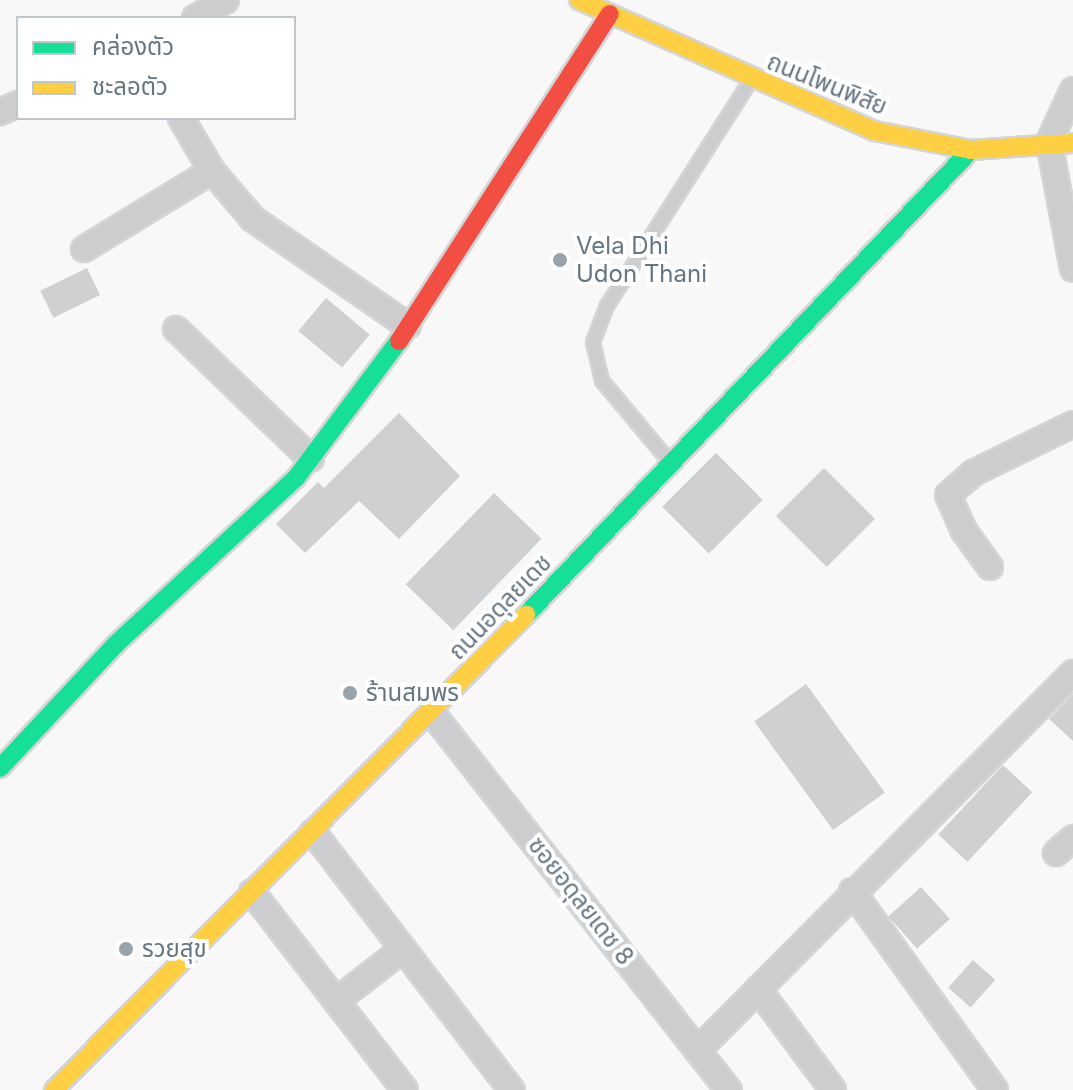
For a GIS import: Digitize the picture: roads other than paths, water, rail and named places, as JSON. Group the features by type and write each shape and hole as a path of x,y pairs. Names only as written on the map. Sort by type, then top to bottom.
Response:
{"street":[{"path":"198,16 226,0"},
{"path":"0,768 116,644 311,459 408,326 595,5"},
{"name":"ถนนโพนพิสัย","path":"595,5 751,80 875,131 971,150 1061,143"},
{"path":"1073,90 1061,143 1073,269"},
{"path":"182,120 212,171 253,219 408,326"},
{"name":"ถนนอดุลยเดช","path":"54,1090 432,713 971,150"},
{"path":"84,249 212,171"},
{"path":"176,329 311,459"},
{"path":"990,567 960,524 948,495 973,473 1073,424"},
{"path":"698,1050 852,891 1073,673"},
{"name":"ซอยอดุลยเดช 8","path":"432,713 729,1090"},
{"path":"313,832 512,1090"},
{"path":"852,891 995,1090"},
{"path":"252,892 405,1090"},
{"path":"336,1001 403,949"},
{"path":"758,989 833,1090"}],"lane":[{"path":"671,463 602,381 593,342 607,306 751,80"}],"place":[{"name":"Vela Dhi Udon Thani","path":"560,260"},
{"name":"ร้านสมพร","path":"350,693"},
{"name":"รวยสุข","path":"126,949"}]}
